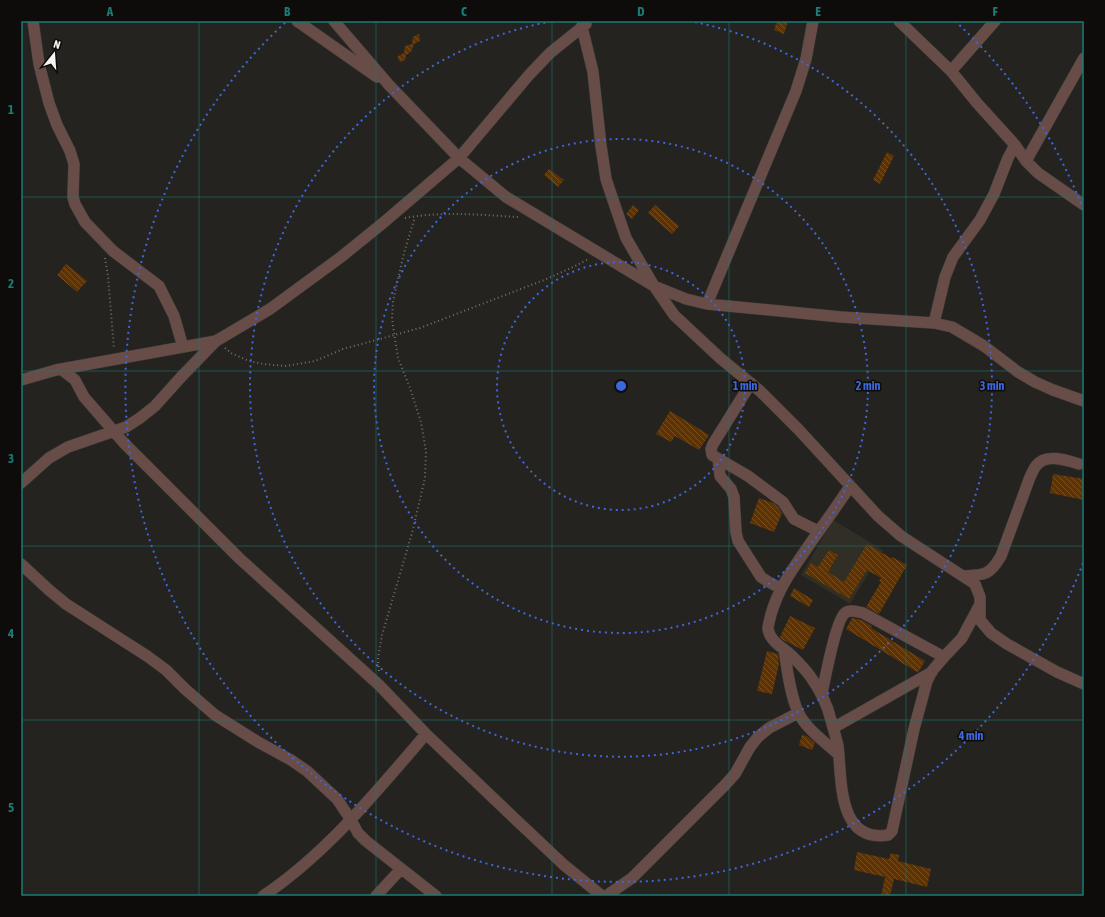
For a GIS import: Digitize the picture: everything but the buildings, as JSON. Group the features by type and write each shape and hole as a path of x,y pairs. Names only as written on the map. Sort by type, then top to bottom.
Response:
{"street":[{"path":"33,21 38,64 49,103 57,125 70,151 74,164 73,197 75,204 86,222 113,251 159,286 174,316 183,347"},
{"path":"297,21 352,61 389,85"},
{"path":"334,21 389,85 459,158 506,197 654,286 686,299 707,304 934,324 952,327 973,339 1018,372 1035,382 1084,401"},
{"path":"707,304 796,91 806,59 812,21"},
{"path":"899,21 951,72 1015,145 1026,161 1038,173 1084,205"},
{"path":"951,72 995,21"},
{"path":"21,483 49,458 68,447 126,427 155,406 216,341 270,309 341,257 414,198 459,158 550,52 584,23"},
{"path":"584,23 593,72 606,179 626,238 654,286 674,315 720,358 760,391 878,516 901,536 975,584 980,597 980,620 991,633 1007,644 1057,672 1084,684"},
{"path":"1026,161 1084,58"},
{"path":"934,324 945,276 953,257 980,220 994,194 1008,158 1015,145"},
{"path":"21,380 61,369 216,341"},
{"path":"61,369 75,380 84,397 113,432 146,467 239,558 379,685 426,734 564,865 602,896"},
{"path":"750,383 713,444 711,450 712,455 748,476 783,502 794,519 818,531"},
{"path":"718,459 720,476 734,497 738,541 761,577 780,588"},
{"path":"964,576 987,573 995,568 1036,465 1044,459 1061,459 1079,464"},
{"path":"850,486 788,574 780,588 768,629 770,636 809,675 822,693 833,728 838,754 843,798 853,823 857,828 880,836 888,835 892,831 914,729 927,681 932,671 962,638 979,606"},
{"path":"21,564 66,604 147,656 166,670 215,715 307,771 337,799 352,820 358,833 436,896"},
{"path":"822,693 837,631 842,616 846,612 852,611 863,613 944,658"},
{"path":"784,649 791,687 798,713 809,727 838,754"},
{"path":"833,728 932,671"},
{"path":"606,896 632,878 725,785 735,774 758,736 769,728 798,713"},
{"path":"263,896 297,870 352,820 426,734"},
{"path":"376,896 401,869"}],"path":[{"path":"402,219 476,214 523,218"},
{"path":"379,685 378,658 382,635 412,533 425,478 426,451 421,422 398,358 392,319 393,302 404,253 415,217"},
{"path":"101,238 108,276 115,360"},
{"path":"216,341 231,353 249,361 263,364 286,366 314,361 343,349 420,328 544,280 600,253"}],"shaded area":[{"path":"833,520 883,550 850,604 801,575"}]}
